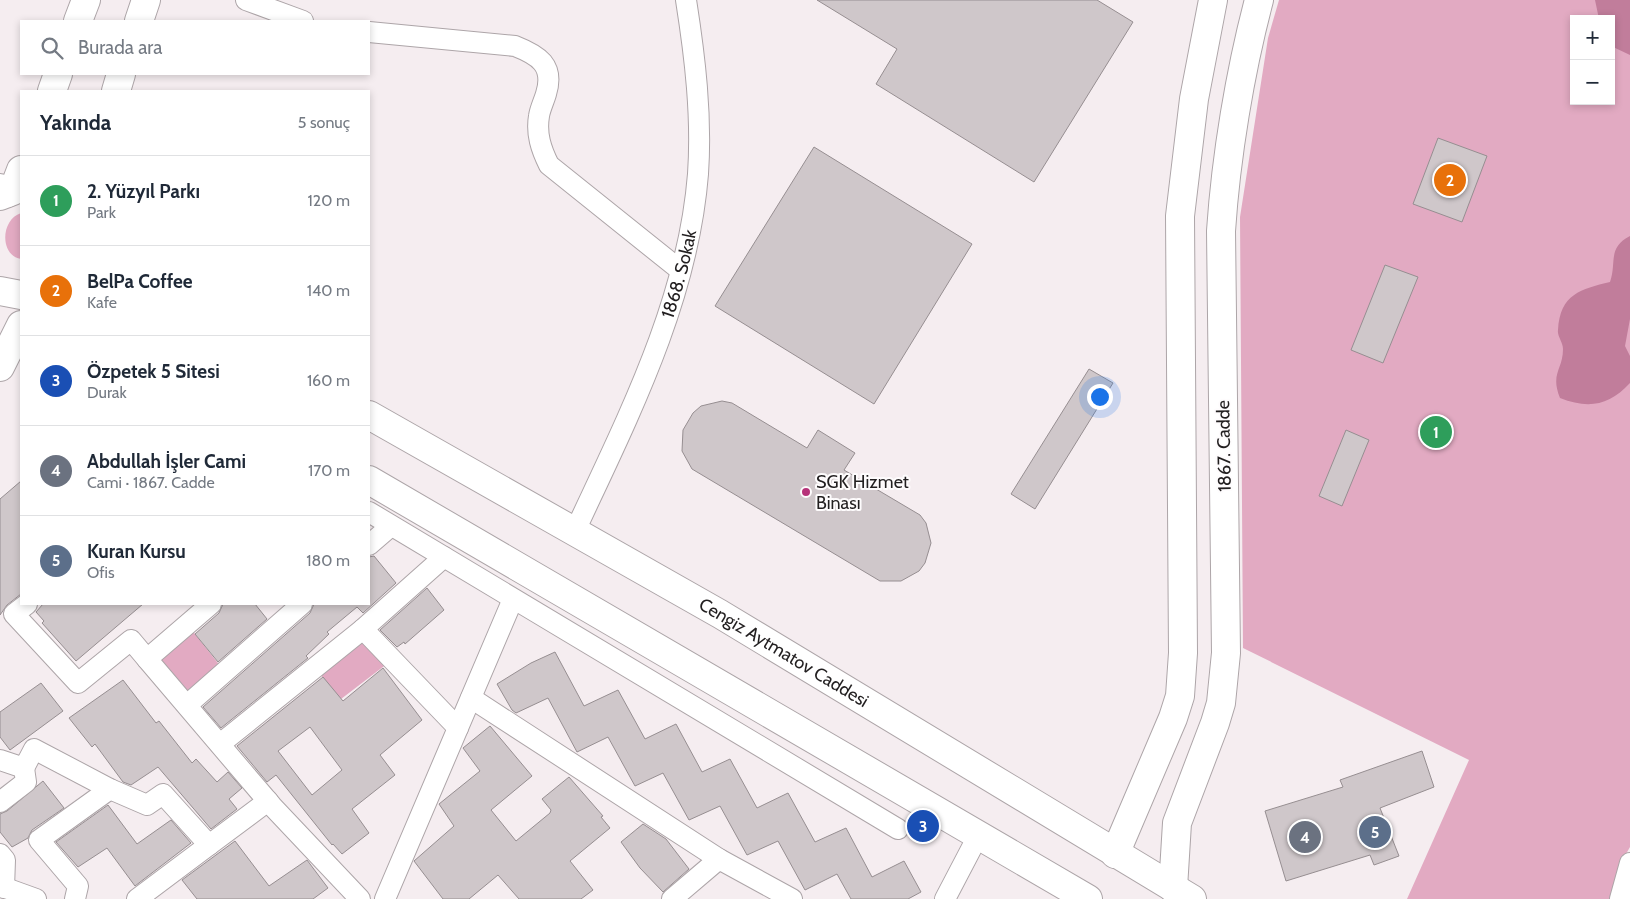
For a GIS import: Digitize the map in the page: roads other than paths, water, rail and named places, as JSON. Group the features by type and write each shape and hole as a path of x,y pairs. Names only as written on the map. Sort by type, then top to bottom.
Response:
{"main road":[{"path":"78,20 86,0"},
{"path":"139,20 146,0"},
{"path":"1115,854 1173,718 1180,696 1182,643 1180,216 1194,99 1213,0"},
{"name":"1867. Cadde","path":"1183,893 1177,823 1215,723 1224,678 1226,653 1222,225 1224,196 1245,57 1259,0"},
{"path":"52,90 58,75"},
{"path":"116,90 121,75"},
{"path":"0,291 20,295"},
{"path":"0,367 20,327"},
{"name":"Cengiz Aytmatov Caddesi","path":"370,416 720,614 1115,854 1183,893"},
{"path":"370,481 1088,899"}],"street":[{"path":"246,0 301,20"},
{"name":"1868. Sokak","path":"575,531 630,413 668,316 693,212 698,173 698,124 696,76 686,0"},
{"path":"370,32 515,46 532,53 543,61 549,78 547,92 539,115 538,130 540,146 549,165 680,270"},
{"path":"370,513 898,829"},
{"path":"370,544 391,526"},
{"path":"220,744 363,629 444,557"},
{"path":"385,899 513,599"},
{"path":"26,605 14,614 78,683 131,640 268,801 360,899"},
{"path":"147,659 210,605"},
{"path":"187,705 301,605"},
{"path":"363,629 458,728"},
{"path":"471,698 719,859 792,899"},
{"path":"0,802 26,782 24,768 34,749 110,789 147,805 163,794 209,845"},
{"path":"0,760 24,768"},
{"path":"75,899 78,886 39,840 110,789"},
{"path":"137,899 268,801"},
{"path":"945,899 979,834"},
{"path":"0,854 4,860 2,887 36,899"},
{"path":"672,899 719,859"},
{"path":"1620,899 1630,864"}],"place":[{"name":"BelPa Coffee","path":"1450,180"},
{"name":"2. Yüzyıl Parkı","path":"1436,432"},
{"name":"SGK Hizmet Binası","path":"806,492"},
{"name":"Özpetek 5 Sitesi","path":"923,826"},
{"name":"Kuran Kursu","path":"1375,832"},
{"name":"Abdullah İşler Cami","path":"1305,837"}]}
